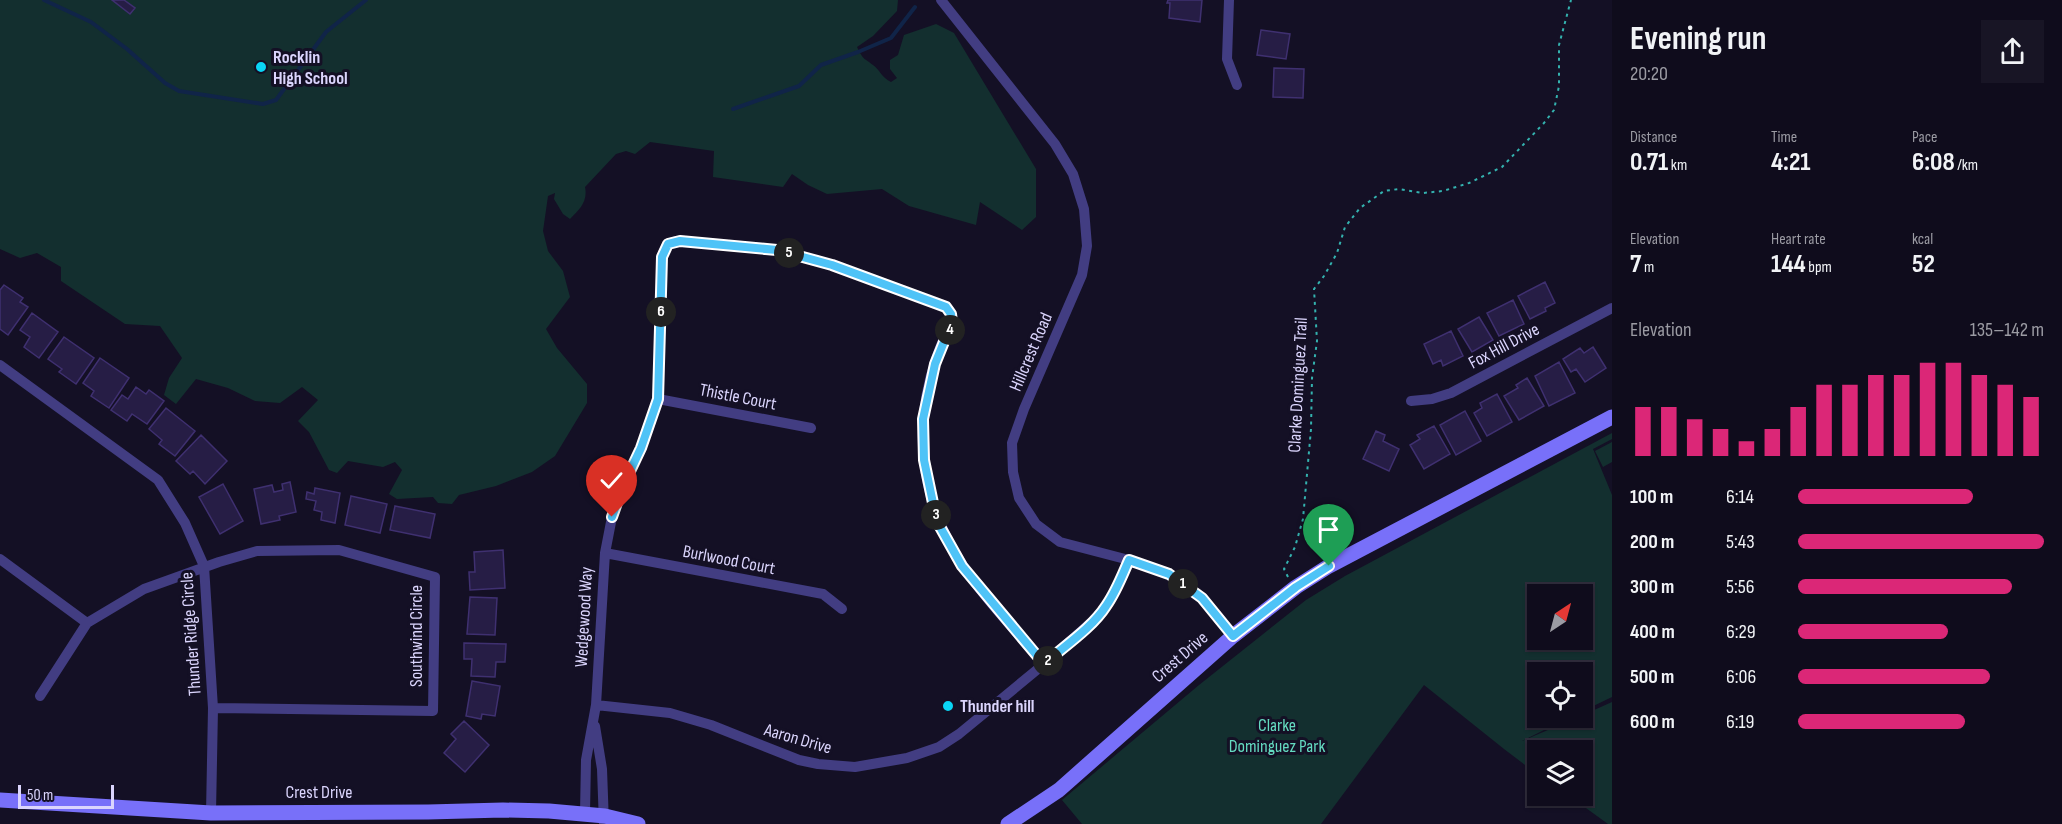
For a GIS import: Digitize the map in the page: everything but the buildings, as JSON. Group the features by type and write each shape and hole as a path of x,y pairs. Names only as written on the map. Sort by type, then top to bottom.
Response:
{"street":[{"name":"Hillcrest Road","path":"941,0 1055,144 1073,174 1084,209 1087,246 1082,275 1024,409 1012,443 1013,472 1019,498 1036,524 1060,542 1129,560 1169,574 1202,598 1233,636"},
{"path":"1229,0 1227,59 1237,85"},
{"name":"Wedgewood Way","path":"585,813 586,760 595,723 605,553 612,517 623,486 641,448 658,399 662,257 665,248 671,242 777,250 832,265 946,307 951,314 952,322 935,364 923,419 924,460 939,525 962,566 1044,664"},
{"name":"Fox Hill Drive","path":"1411,401 1432,399 1451,393 1611,311"},
{"name":"Thunder Ridge Circle","path":"0,365 158,480 185,523 204,566 213,708 211,813"},
{"name":"Thistle Court","path":"658,399 811,428"},
{"name":"Crest Drive","path":"1008,824 1059,790 1233,636 1296,587 1329,566 1612,417"},
{"name":"Southwind Circle","path":"204,566 257,551 339,550 435,577 433,711 213,708"},
{"name":"Burlwood Court","path":"605,553 823,594 842,609"},
{"path":"0,559 87,623"},
{"name":"Aaron Drive","path":"596,705 670,713 711,725 799,760 838,767 872,765 907,758 939,747 977,720 1094,620 1105,608 1129,560"},
{"path":"40,696 87,623 144,589 204,566"},
{"name":"Wedgewood Way","path":"595,723 601,760 605,820"},
{"path":"586,760 601,760"},
{"name":"Crest Drive","path":"0,800 211,813 342,818 503,810 585,813 605,820 638,824"}],"path":[{"name":"Clarke Dominguez Trail","path":"1296,587 1284,569 1295,547 1303,519 1311,429 1312,378 1317,341 1314,289 1337,253 1345,227 1360,208 1384,191 1399,189 1423,193 1469,183 1502,167 1544,123 1554,110 1559,86 1560,45 1571,0"}],"green space":[{"path":"0,0 112,0 130,14 133,9 122,0 898,0 897,11 873,36 857,47 861,55 891,82 897,78 890,69 890,60 898,55 904,35 936,24 954,33 1036,169 1036,217 1022,230 980,202 976,225 909,206 882,189 827,194 792,174 783,187 713,177 714,151 650,142 635,154 626,151 616,154 585,187 584,201 570,219 563,214 554,199 555,193 548,196 543,231 548,251 563,271 570,297 546,329 557,348 587,384 587,403 555,456 532,472 496,486 459,495 452,504 438,503 433,497 397,499 389,494 402,470 395,462 383,467 348,461 337,473 329,470 309,432 298,421 318,400 302,387 280,403 255,401 228,388 196,379 176,404 164,395 169,378 182,358 160,326 125,324 61,281 61,267 37,253 20,258 0,249"},
{"name":"Clarke Dominguez Park","path":"1612,433 1612,439 1593,449 1612,495 1612,697 1593,706 1593,662 1527,662 1527,728 1548,728 1522,741 1552,728 1593,728 1593,711 1612,702 1612,824 1608,824 1583,806 1593,806 1593,740 1527,740 1527,766 1424,685 1321,824 1082,824 1062,800 1199,685 1306,600 1345,576"},
{"path":"1612,442 1612,462 1603,467 1595,451"}],"waterway":[{"path":"44,0 91,22 127,49 165,83 179,91 263,104 276,100 326,32 366,0"},
{"path":"733,109 799,86 821,65 891,38 915,7"}],"place":[{"name":"Rocklin High School","path":"261,67"},
{"name":"Thunder hill","path":"948,706"}],"route":[{"path":"612,517 623,486 641,448 658,399 662,257 665,248 671,242 676,241 726,244 777,250 832,265 946,307 951,314 952,322 929,382 923,419 922,438 927,482 939,525 962,566 1044,664 1105,608 1129,560 1169,574 1202,598 1233,636 1296,587 1329,566"}]}
